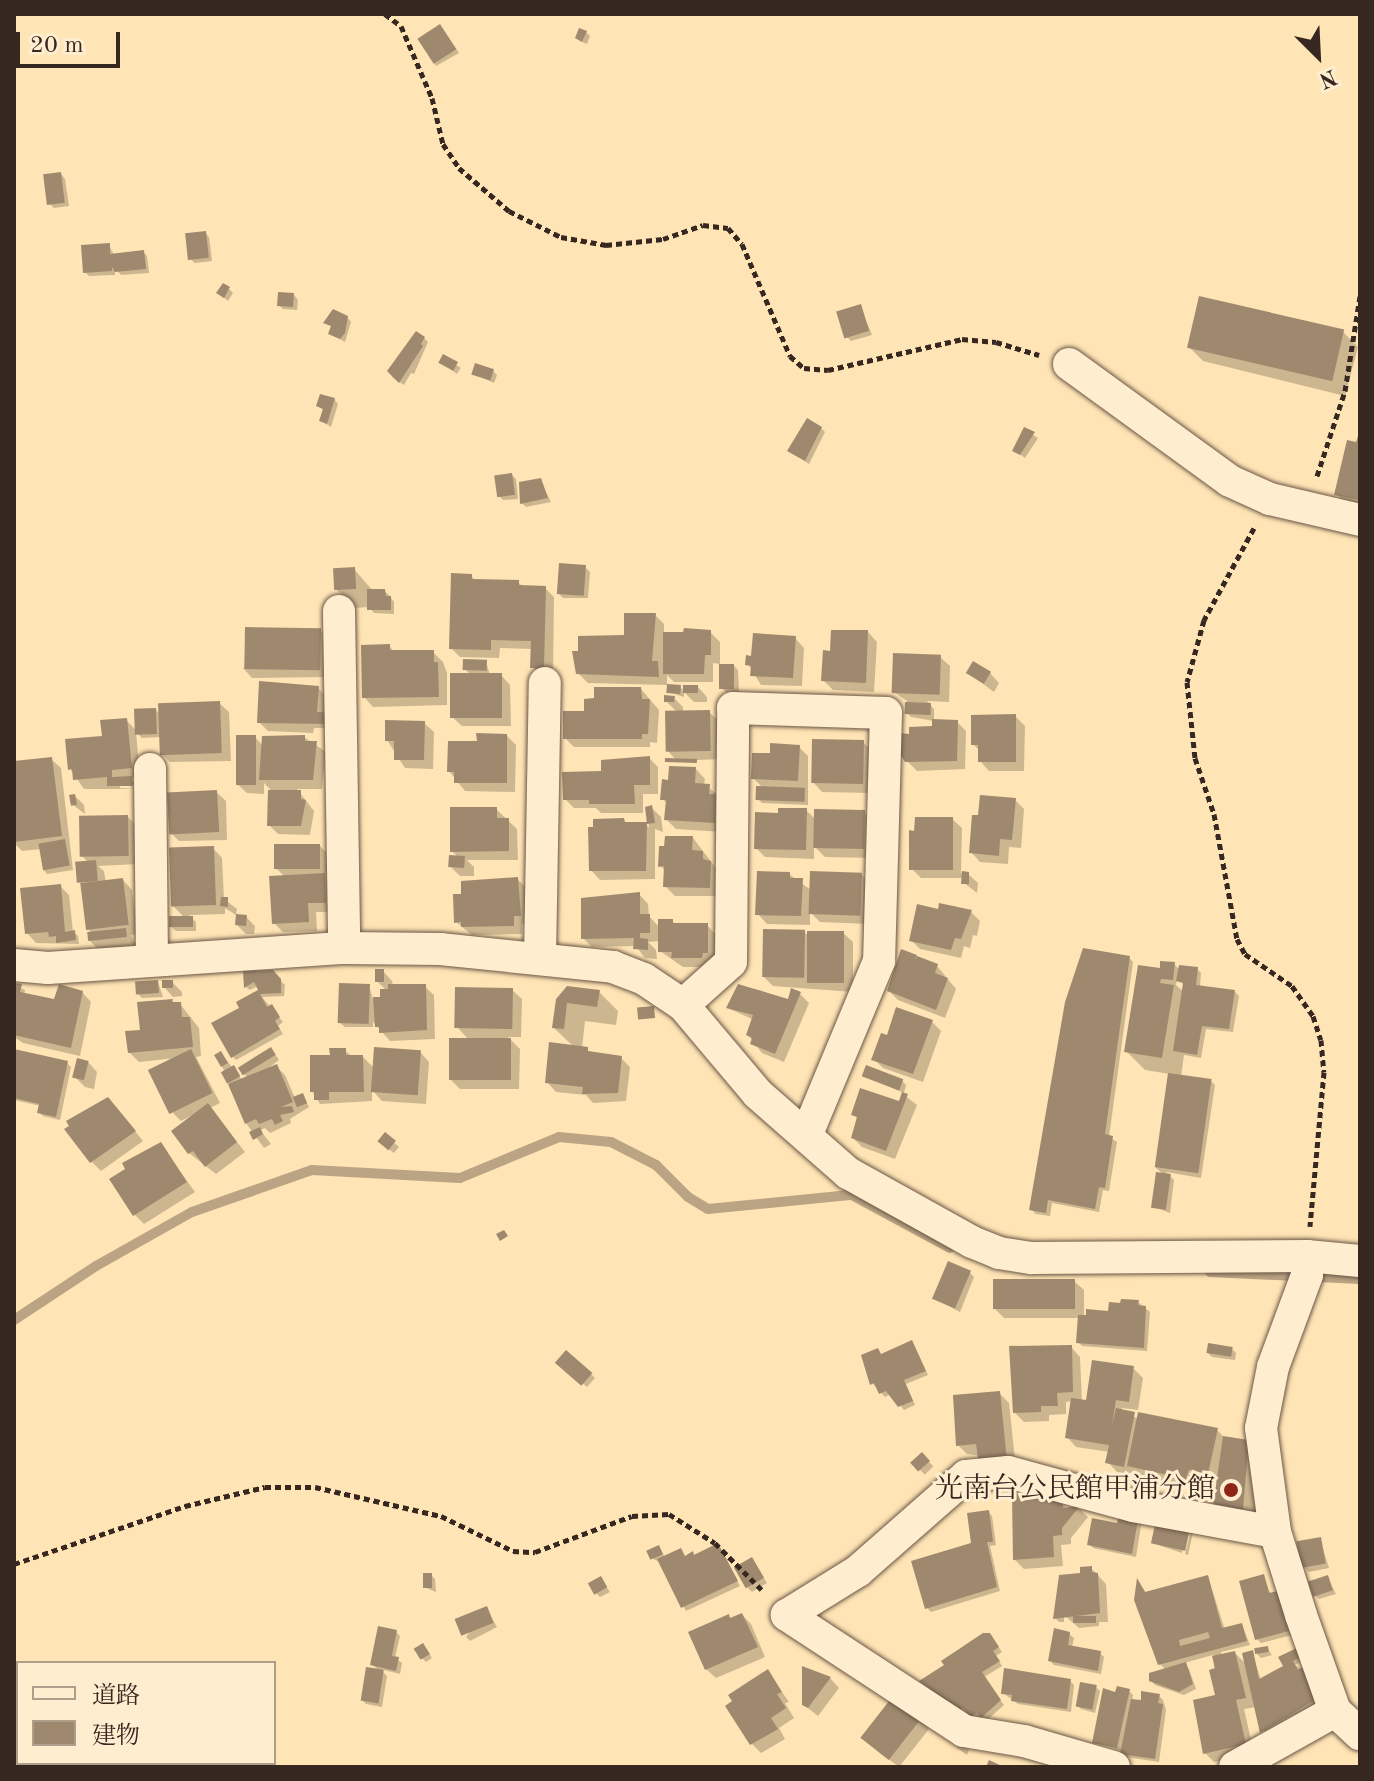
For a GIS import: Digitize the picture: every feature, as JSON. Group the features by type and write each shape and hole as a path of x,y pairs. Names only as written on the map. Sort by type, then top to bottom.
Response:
{"street":[{"path":"1069,364 1230,481 1270,499 1360,520"},
{"path":"339,611 344,948"},
{"path":"540,958 545,683"},
{"path":"683,1005 731,962 733,708 886,713 879,961 807,1134"},
{"path":"150,769 152,959"},
{"path":"14,965 48,968 344,948 440,949 613,967 644,979 683,1005 758,1094 848,1173 972,1242 999,1253 1032,1258 1307,1256 1360,1261"},
{"path":"1307,1256 1307,1275 1273,1367 1261,1428 1275,1532 1335,1711 1360,1734"},
{"path":"1114,1767 1024,1741 964,1731 787,1615 858,1571 966,1476 1008,1472 1133,1506 1275,1532"},
{"path":"1235,1767 1335,1711"}],"path":[{"path":"385,14 401,26 432,98 443,144 459,168 509,211 561,237 606,245 663,239 703,225 728,228 742,244 790,356 804,368 828,370 962,339 996,342 1069,364"},
{"path":"1307,508 1345,391 1360,296"},
{"path":"1270,499 1204,620 1187,682 1195,758 1214,814 1237,939 1245,954 1292,986 1313,1016 1321,1040 1324,1072 1307,1256"},
{"path":"14,1564 185,1506 265,1487 315,1487 441,1516 513,1551 535,1552 632,1516 669,1514 715,1543 787,1615"}],"building":[{"path":"440,24 456,49 434,64 417,39"},
{"path":"579,28 587,31 582,42 575,38"},
{"path":"61,172 65,203 47,205 43,174"},
{"path":"206,231 209,258 188,260 185,233"},
{"path":"110,243 110,254 144,250 146,269 115,272 112,267 112,271 83,273 81,245"},
{"path":"223,283 230,287 224,298 216,293"},
{"path":"278,292 294,293 293,307 277,306"},
{"path":"1199,296 1344,330 1332,381 1187,348"},
{"path":"861,304 869,331 844,338 836,312"},
{"path":"333,309 348,316 345,333 340,339 328,334 331,326 323,323"},
{"path":"416,331 425,337 423,346 399,383 387,371"},
{"path":"443,354 458,362 453,371 438,363"},
{"path":"475,363 494,369 490,381 471,374"},
{"path":"320,394 335,398 327,424 319,421 323,409 316,406"},
{"path":"807,418 822,427 805,461 787,451"},
{"path":"1024,427 1035,432 1020,455 1012,451"},
{"path":"1359,433 1360,500 1334,495 1347,440 1356,442"},
{"path":"512,473 515,495 497,497 494,476"},
{"path":"541,478 548,498 520,504 519,482"},
{"path":"559,563 586,565 584,596 557,594"},
{"path":"355,567 356,589 334,590 333,568"},
{"path":"451,573 472,574 472,579 519,580 519,585 546,586 544,668 530,668 531,641 491,640 491,650 449,649"},
{"path":"367,589 385,589 386,596 391,596 391,610 367,610"},
{"path":"624,613 656,613 652,661 658,661 659,677 576,674 572,651 578,651 578,636 624,635"},
{"path":"245,627 321,628 320,670 244,669"},
{"path":"684,628 711,630 711,655 705,655 704,674 663,674 663,632 683,632"},
{"path":"831,630 868,630 866,683 821,681 823,650 830,651"},
{"path":"753,633 796,636 793,678 750,676 751,666 745,665 746,655 751,656"},
{"path":"390,644 390,650 434,650 434,662 438,662 439,697 362,698 361,645"},
{"path":"893,653 941,655 940,695 892,693"},
{"path":"463,659 487,660 487,671 463,670"},
{"path":"973,661 991,672 984,684 966,673"},
{"path":"719,664 734,664 734,689 719,689"},
{"path":"450,673 502,673 502,718 450,718"},
{"path":"259,681 319,686 317,712 329,712 328,724 257,723"},
{"path":"667,684 681,685 680,694 666,693"},
{"path":"683,685 698,685 698,693 683,693"},
{"path":"594,687 641,687 642,699 650,699 648,734 642,734 642,739 563,739 563,711 584,711 584,699 594,698"},
{"path":"664,695 675,696 674,702 664,702"},
{"path":"220,701 222,753 160,755 158,703"},
{"path":"905,702 931,703 931,715 905,714"},
{"path":"156,708 157,734 135,735 134,709"},
{"path":"710,710 711,751 666,752 665,711"},
{"path":"1016,714 1016,762 978,762 978,745 971,745 971,715"},
{"path":"127,718 132,768 112,770 112,777 132,776 133,786 107,786 107,777 73,780 72,769 68,770 65,739 102,736 100,720"},
{"path":"932,719 958,720 957,761 905,762 900,754 901,733 909,734 909,727 932,726"},
{"path":"385,720 425,721 424,760 394,760 394,741 385,741"},
{"path":"476,733 507,734 507,783 454,783 454,772 447,772 448,741 477,741"},
{"path":"236,735 256,735 256,785 236,785"},
{"path":"305,735 305,741 317,741 313,780 259,780 262,736"},
{"path":"812,739 864,740 863,784 811,783"},
{"path":"770,743 800,745 798,781 751,779 752,753 770,753"},
{"path":"650,756 650,785 634,785 635,804 589,804 589,800 563,800 562,772 601,771 601,760"},
{"path":"52,757 62,836 14,842 14,761"},
{"path":"665,758 697,759 697,763 665,762"},
{"path":"669,766 696,767 695,783 710,784 709,794 716,794 715,823 664,820 666,800 660,800 662,779 668,780"},
{"path":"756,786 805,788 804,802 756,800"},
{"path":"217,790 219,832 169,835 167,793"},
{"path":"268,790 301,790 301,799 306,800 301,826 267,826"},
{"path":"75,794 77,805 71,806 69,795"},
{"path":"980,795 1016,798 1012,840 1000,839 999,856 969,853 972,815 978,815"},
{"path":"652,805 655,823 647,824 645,807"},
{"path":"450,807 497,807 497,818 509,818 509,851 450,852"},
{"path":"778,808 807,808 806,850 754,849 755,812 778,813"},
{"path":"814,809 865,810 864,849 813,848"},
{"path":"128,815 129,856 80,857 79,816"},
{"path":"915,817 953,817 953,870 909,870 909,830 914,831"},
{"path":"624,818 625,822 647,822 646,871 589,871 588,827 593,827 593,819"},
{"path":"665,836 693,836 692,850 703,851 703,859 711,861 710,888 663,887 664,866 658,867 659,846 664,846"},
{"path":"65,839 70,866 43,870 38,844"},
{"path":"274,844 320,844 320,869 274,869"},
{"path":"214,846 216,905 171,907 169,848"},
{"path":"449,855 465,856 464,868 448,867"},
{"path":"96,860 98,881 77,883 75,862"},
{"path":"757,871 790,872 790,878 803,878 801,916 755,915"},
{"path":"810,871 862,873 860,916 808,914"},
{"path":"962,871 969,872 969,884 961,884"},
{"path":"325,873 326,903 308,903 309,922 272,924 269,876"},
{"path":"518,877 521,916 514,916 514,926 461,927 461,922 454,923 453,894 461,894 461,881"},
{"path":"123,878 129,925 86,930 80,883"},
{"path":"61,884 65,932 75,930 76,940 56,943 56,936 49,937 48,932 25,934 20,888"},
{"path":"640,892 640,914 650,914 650,933 640,933 640,938 648,939 648,950 633,949 634,938 581,939 581,898"},
{"path":"221,897 228,897 228,907 220,906"},
{"path":"939,903 972,910 961,939 955,938 951,950 909,941 917,904 938,909"},
{"path":"236,914 247,915 246,926 235,925"},
{"path":"169,916 193,916 193,927 169,927"},
{"path":"658,919 673,919 673,923 708,923 708,953 703,953 702,958 671,958 672,952 658,952"},
{"path":"126,928 127,937 88,941 87,932"},
{"path":"763,929 805,930 804,978 762,977"},
{"path":"807,931 844,931 844,983 807,983"},
{"path":"1083,948 1130,956 1105,1134 1113,1136 1105,1188 1099,1187 1095,1209 1048,1200 1046,1213 1029,1210 1065,1002"},
{"path":"901,949 917,955 913,963 917,956 938,964 935,973 948,978 936,1010 887,991"},
{"path":"1160,961 1175,962 1173,980 1161,979 1160,983 1174,985 1162,1058 1124,1052 1138,965 1160,968"},
{"path":"1179,965 1198,967 1196,985 1235,990 1229,1029 1202,1026 1197,1055 1173,1051 1183,983 1176,981"},
{"path":"375,969 384,969 384,982 375,982"},
{"path":"273,970 281,979 281,993 260,994 267,1007 272,1004 280,1017 275,1021 280,1029 231,1058 211,1023 239,1008 236,1002 258,990 254,982 244,988 243,971"},
{"path":"158,980 159,993 136,995 135,982"},
{"path":"162,980 173,980 173,988 162,988"},
{"path":"14,983 22,984 20,992 54,999 59,984 83,991 71,1048 14,1035"},
{"path":"339,983 370,984 369,1024 338,1023"},
{"path":"388,984 426,984 427,1030 379,1033 379,1027 375,1027 373,997 380,997 380,989 388,989"},
{"path":"738,984 788,999 791,988 801,992 775,1054 750,1044 752,1038 746,1035 753,1015 726,1008"},
{"path":"567,986 600,990 597,1007 567,1003 564,1029 552,1028 556,999"},
{"path":"455,987 513,988 512,1029 454,1028"},
{"path":"173,999 172,1002 181,1002 182,1017 190,1017 193,1047 128,1053 125,1031 140,1030 137,1002"},
{"path":"654,1006 655,1018 638,1019 637,1007"},
{"path":"896,1007 933,1020 913,1074 871,1060 881,1033 887,1035"},
{"path":"449,1038 511,1038 511,1080 449,1080"},
{"path":"549,1042 588,1047 588,1051 622,1056 618,1093 582,1094 583,1087 545,1083"},
{"path":"271,1047 276,1055 243,1075 238,1068"},
{"path":"374,1047 421,1050 418,1095 371,1092"},
{"path":"329,1048 346,1048 346,1055 363,1055 364,1092 329,1092 329,1100 314,1100 314,1092 310,1092 310,1055 330,1055"},
{"path":"14,1049 68,1061 56,1117 37,1113 39,1104 14,1098"},
{"path":"191,1049 212,1093 169,1114 148,1070"},
{"path":"221,1051 228,1063 221,1067 214,1055"},
{"path":"77,1058 89,1061 84,1080 72,1077"},
{"path":"277,1064 293,1102 281,1107 292,1106 294,1112 280,1115 283,1121 275,1125 272,1119 259,1124 256,1119 245,1124 228,1084"},
{"path":"234,1065 240,1076 227,1084 221,1072"},
{"path":"866,1065 903,1079 899,1091 862,1076"},
{"path":"1168,1073 1212,1079 1198,1173 1155,1167"},
{"path":"860,1088 899,1101 902,1092 908,1094 886,1151 851,1138 857,1117 851,1115"},
{"path":"303,1093 307,1103 297,1107 293,1097"},
{"path":"108,1097 136,1131 90,1163 64,1129 69,1126 66,1121"},
{"path":"208,1103 237,1142 205,1167 193,1151 188,1154 171,1131"},
{"path":"260,1127 263,1134 253,1140 249,1132"},
{"path":"385,1132 396,1141 388,1150 377,1141"},
{"path":"161,1142 187,1182 133,1216 109,1179 125,1169 122,1163"},
{"path":"1156,1172 1171,1174 1166,1210 1151,1208"},
{"path":"504,1230 508,1236 500,1241 496,1234"},
{"path":"948,1261 971,1271 955,1309 932,1299"},
{"path":"993,1279 1075,1279 1075,1309 993,1309"},
{"path":"1121,1299 1139,1300 1138,1305 1146,1306 1144,1348 1076,1343 1078,1315 1086,1315 1086,1309 1108,1311 1109,1302 1120,1303"},
{"path":"912,1340 926,1371 904,1380 913,1401 898,1407 886,1391 879,1394 874,1383 870,1385 861,1355 878,1348 881,1354"},
{"path":"1208,1343 1233,1347 1231,1357 1206,1353"},
{"path":"1072,1345 1073,1392 1057,1393 1058,1406 1041,1406 1041,1412 1013,1413 1009,1346"},
{"path":"566,1350 592,1373 581,1386 555,1363"},
{"path":"1092,1360 1134,1366 1129,1402 1116,1400 1112,1425 1116,1408 1135,1412 1124,1467 1105,1463 1109,1445 1065,1438 1071,1398 1086,1400"},
{"path":"1000,1391 1007,1461 979,1465 976,1444 956,1446 953,1395"},
{"path":"1138,1412 1218,1428 1208,1474 1189,1470 1186,1479 1127,1466"},
{"name":"光南台公民館甲浦分館","path":"1223,1436 1249,1440 1243,1509 1238,1511 1213,1507"},
{"path":"922,1452 930,1461 918,1472 910,1463"},
{"path":"1041,1489 1062,1501 1063,1508 1080,1506 1062,1528 1062,1535 1053,1536 1054,1557 1013,1560 1012,1495 1014,1491"},
{"path":"989,1510 993,1542 987,1542 997,1587 925,1609 911,1561 971,1543 967,1513"},
{"path":"1120,1510 1139,1514 1132,1554 1087,1545 1092,1518 1117,1523"},
{"path":"1157,1515 1191,1522 1185,1551 1151,1543"},
{"path":"1321,1537 1326,1564 1301,1568 1296,1541"},
{"path":"718,1543 738,1581 681,1608 657,1559 681,1548 685,1556 693,1551 694,1555"},
{"path":"659,1545 663,1554 650,1560 646,1551"},
{"path":"752,1557 764,1578 746,1588 734,1568"},
{"path":"1092,1566 1092,1572 1098,1573 1100,1613 1053,1619 1059,1575 1080,1573 1080,1567"},
{"path":"423,1573 432,1573 432,1588 423,1588"},
{"path":"1264,1574 1269,1593 1278,1591 1289,1631 1255,1640 1239,1581"},
{"path":"1208,1575 1222,1628 1242,1623 1247,1641 1158,1665 1134,1600 1137,1578 1145,1592","holes":["1208,1632 1210,1638 1180,1646 1179,1640"]},
{"path":"1328,1575 1333,1590 1313,1597 1308,1581"},
{"path":"601,1576 607,1587 594,1595 588,1583"},
{"path":"487,1606 494,1623 461,1636 455,1619"},
{"path":"742,1613 758,1647 705,1670 688,1632 729,1614 730,1618"},
{"path":"1073,1616 1096,1616 1096,1623 1073,1623"},
{"path":"378,1626 397,1630 392,1656 399,1657 396,1671 370,1665"},
{"path":"1054,1628 1070,1632 1068,1645 1101,1651 1098,1671 1048,1661"},
{"path":"983,1633 990,1633 999,1647 993,1651 1000,1661 982,1672 1001,1700 981,1718 977,1713 970,1717 963,1708 959,1711 919,1681 944,1665 941,1661"},
{"path":"423,1643 430,1654 421,1660 414,1649"},
{"path":"1268,1646 1269,1652 1255,1654 1254,1648"},
{"path":"1301,1646 1306,1655 1293,1661 1298,1670 1302,1667 1315,1700 1260,1733 1242,1653 1253,1650 1259,1679 1283,1666 1278,1657"},
{"path":"1235,1651 1246,1698 1236,1700 1246,1744 1203,1754 1193,1700 1215,1695 1209,1670 1215,1668 1212,1656"},
{"path":"1186,1662 1193,1684 1179,1692 1149,1681 1149,1673"},
{"path":"802,1666 831,1677 808,1708 802,1705"},
{"path":"366,1667 384,1670 378,1703 361,1701"},
{"path":"1004,1668 1071,1679 1067,1709 1011,1701 1012,1695 1001,1694"},
{"path":"768,1669 782,1692 777,1694 786,1708 771,1718 778,1729 750,1745 725,1706 732,1701 728,1695"},
{"path":"1080,1682 1097,1685 1092,1710 1076,1707"},
{"path":"1117,1686 1130,1689 1117,1748 1092,1743 1103,1688 1115,1692"},
{"path":"1141,1691 1160,1694 1158,1703 1163,1704 1155,1759 1120,1754 1131,1699 1141,1700"},
{"path":"893,1696 921,1718 889,1760 860,1738"},
{"path":"989,1760 1004,1767 986,1767"}],"waterway":[{"path":"14,1320 96,1266 192,1212 312,1170 460,1178 559,1137 611,1142 656,1165 688,1197 708,1209 852,1195 950,1248"},
{"path":"1210,1272 1360,1279"}],"place":[{"name":"光南台公民館甲浦分館","path":"1231,1490"}]}
